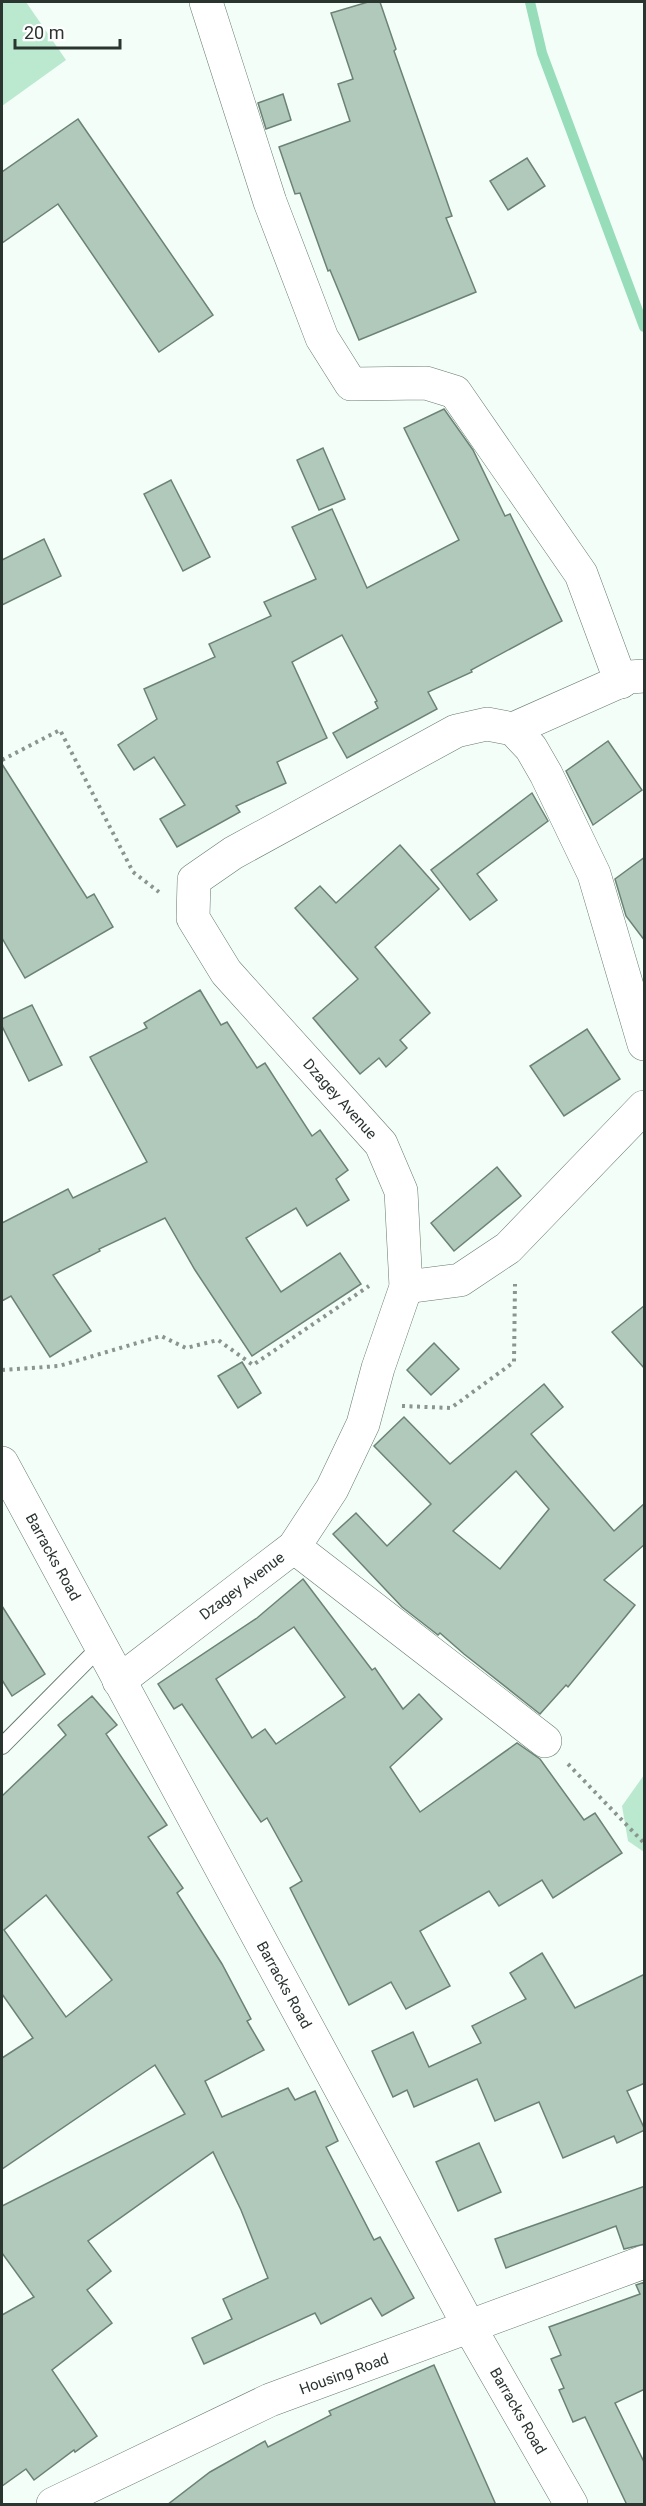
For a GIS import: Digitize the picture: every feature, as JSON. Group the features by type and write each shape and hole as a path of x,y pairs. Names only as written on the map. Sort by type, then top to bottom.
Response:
{"street":[{"path":"192,918 194,880 233,853 456,731 500,727 633,679 581,574 455,392 426,383 351,384 322,338 270,202 206,2"},
{"path":"500,727 531,748 594,874 645,1044"},
{"name":"Dzagey Avenue","path":"119,1681 294,1547 332,1489 363,1424 405,1274 401,1191 381,1144 226,972 192,918"},
{"path":"405,1274 460,1280 515,1241 645,1107"},
{"name":"Barracks Road","path":"2,1463 470,2328 572,2505"},
{"path":"294,1547 544,1741"},
{"name":"Housing Road","path":"53,2505 270,2400 645,2262"}],"lane":[{"path":"2,1746 101,1646"}],"path":[{"path":"2,760 60,730 133,872 192,918"},
{"path":"368,1404 451,1408 514,1362 515,1241"},
{"path":"2,1370 59,1366 161,1336 186,1348 218,1340 253,1365 405,1274"},
{"path":"544,1741 645,1843"}],"green space":[{"path":"2,2 26,2 66,60 2,106"},
{"path":"644,1775 644,1852 628,1841 622,1806"}],"building":[{"path":"368,2 380,2 396,49 394,51 452,216 446,218 476,292 359,340 330,270 328,271 300,193 295,194 279,147 350,121 338,84 353,79 331,13"},
{"path":"283,94 291,120 266,129 258,103"},
{"path":"78,119 213,315 159,352 58,204 2,243 2,172"},
{"path":"527,158 545,186 508,210 490,181"},
{"path":"444,409 473,450 505,516 510,514 562,621 471,670 472,672 428,692 437,709 347,758 333,733 378,708 375,702 377,701 342,635 292,662 327,738 277,762 286,783 236,806 240,812 177,847 160,819 185,805 154,757 134,770 118,745 157,719 144,689 215,657 209,644 271,616 264,602 316,579 292,527 332,509 367,588 459,540 404,428"},
{"path":"323,448 345,499 319,510 297,460"},
{"path":"171,480 210,557 183,571 144,494"},
{"path":"44,539 61,576 2,605 2,560"},
{"path":"608,741 642,790 593,825 566,771"},
{"path":"2,764 87,898 94,894 113,927 25,978 2,938"},
{"path":"532,793 548,821 477,874 497,900 470,920 431,870"},
{"path":"400,845 439,889 375,947 430,1013 400,1040 407,1048 386,1067 379,1058 360,1074 313,1018 358,979 295,908 320,886 336,903"},
{"path":"645,857 645,941 626,916 615,879"},
{"path":"200,990 221,1025 227,1022 257,1068 265,1063 312,1136 320,1130 348,1170 336,1179 349,1200 307,1226 296,1208 246,1238 281,1292 340,1253 361,1284 252,1356 195,1270 165,1218 99,1249 100,1251 53,1275 91,1331 50,1357 11,1296 2,1301 2,1223 68,1189 73,1198 147,1162 90,1057 147,1028 144,1023"},
{"path":"32,1005 62,1065 29,1081 2,1026 2,1019"},
{"path":"587,1029 620,1079 564,1116 530,1066"},
{"path":"497,1167 521,1196 454,1251 431,1223"},
{"path":"645,1305 645,1369 612,1332"},
{"path":"434,1343 459,1369 431,1395 407,1370"},
{"path":"242,1362 261,1393 238,1408 218,1376"},
{"path":"544,1384 563,1407 531,1434 614,1531 645,1503 645,1544 604,1580 635,1605 568,1687 566,1685 540,1714 440,1633 438,1635 402,1607 333,1534 356,1513 387,1546 431,1504 374,1446 404,1417 450,1464","holes":["516,1471 549,1509 500,1569 453,1531"]},
{"path":"303,1579 372,1670 375,1668 403,1709 419,1694 442,1719 390,1767 420,1812 517,1743 540,1759 584,1820 595,1813 622,1853 553,1898 542,1880 499,1906 489,1891 420,1931 450,1986 406,2009 391,1982 349,2005 290,1888 302,1881 267,1818 261,1822 182,1704 174,1709 158,1684 257,1618","holes":["294,1627 345,1697 276,1744 265,1729 252,1738 216,1679"]},
{"path":"2,1606 45,1674 12,1696 2,1680"},
{"path":"92,1696 117,1725 106,1734 167,1825 148,1837 183,1888 177,1893 222,1964 251,2019 247,2021 264,2050 205,2081 222,2117 288,2088 295,2100 315,2091 338,2141 326,2147 374,2240 380,2237 414,2298 382,2316 371,2298 321,2324 315,2313 204,2364 192,2338 232,2319 223,2299 268,2278 241,2210 213,2152 88,2241 111,2271 87,2290 112,2323 52,2370 97,2436 34,2480 26,2469 2,2486 2,2315 34,2297 2,2253 2,2206 185,2114 155,2065 2,2169 2,2058 33,2038 2,1994 2,1796 66,1735 58,1725","holes":["46,1895 112,1980 66,2017 4,1930"]},
{"path":"542,1953 575,2008 645,1974 645,2083 627,2091 645,2130 617,2143 614,2136 563,2158 539,2102 495,2121 477,2079 414,2107 407,2090 393,2097 372,2051 413,2032 429,2067 481,2043 472,2026 526,1999 510,1973"},
{"path":"479,2143 501,2192 458,2211 436,2162"},
{"path":"645,2186 645,2244 624,2249 616,2226 506,2268 495,2239"},
{"path":"645,2282 645,2389 615,2403 645,2464 645,2505 627,2505 585,2417 573,2422 559,2390 564,2388 551,2359 561,2355 549,2327 640,2294 636,2285"},
{"path":"434,2365 496,2505 167,2505 210,2472 265,2441 268,2447 331,2415 329,2411"}],"waterway":[{"path":"530,2 542,53 644,327"}]}
